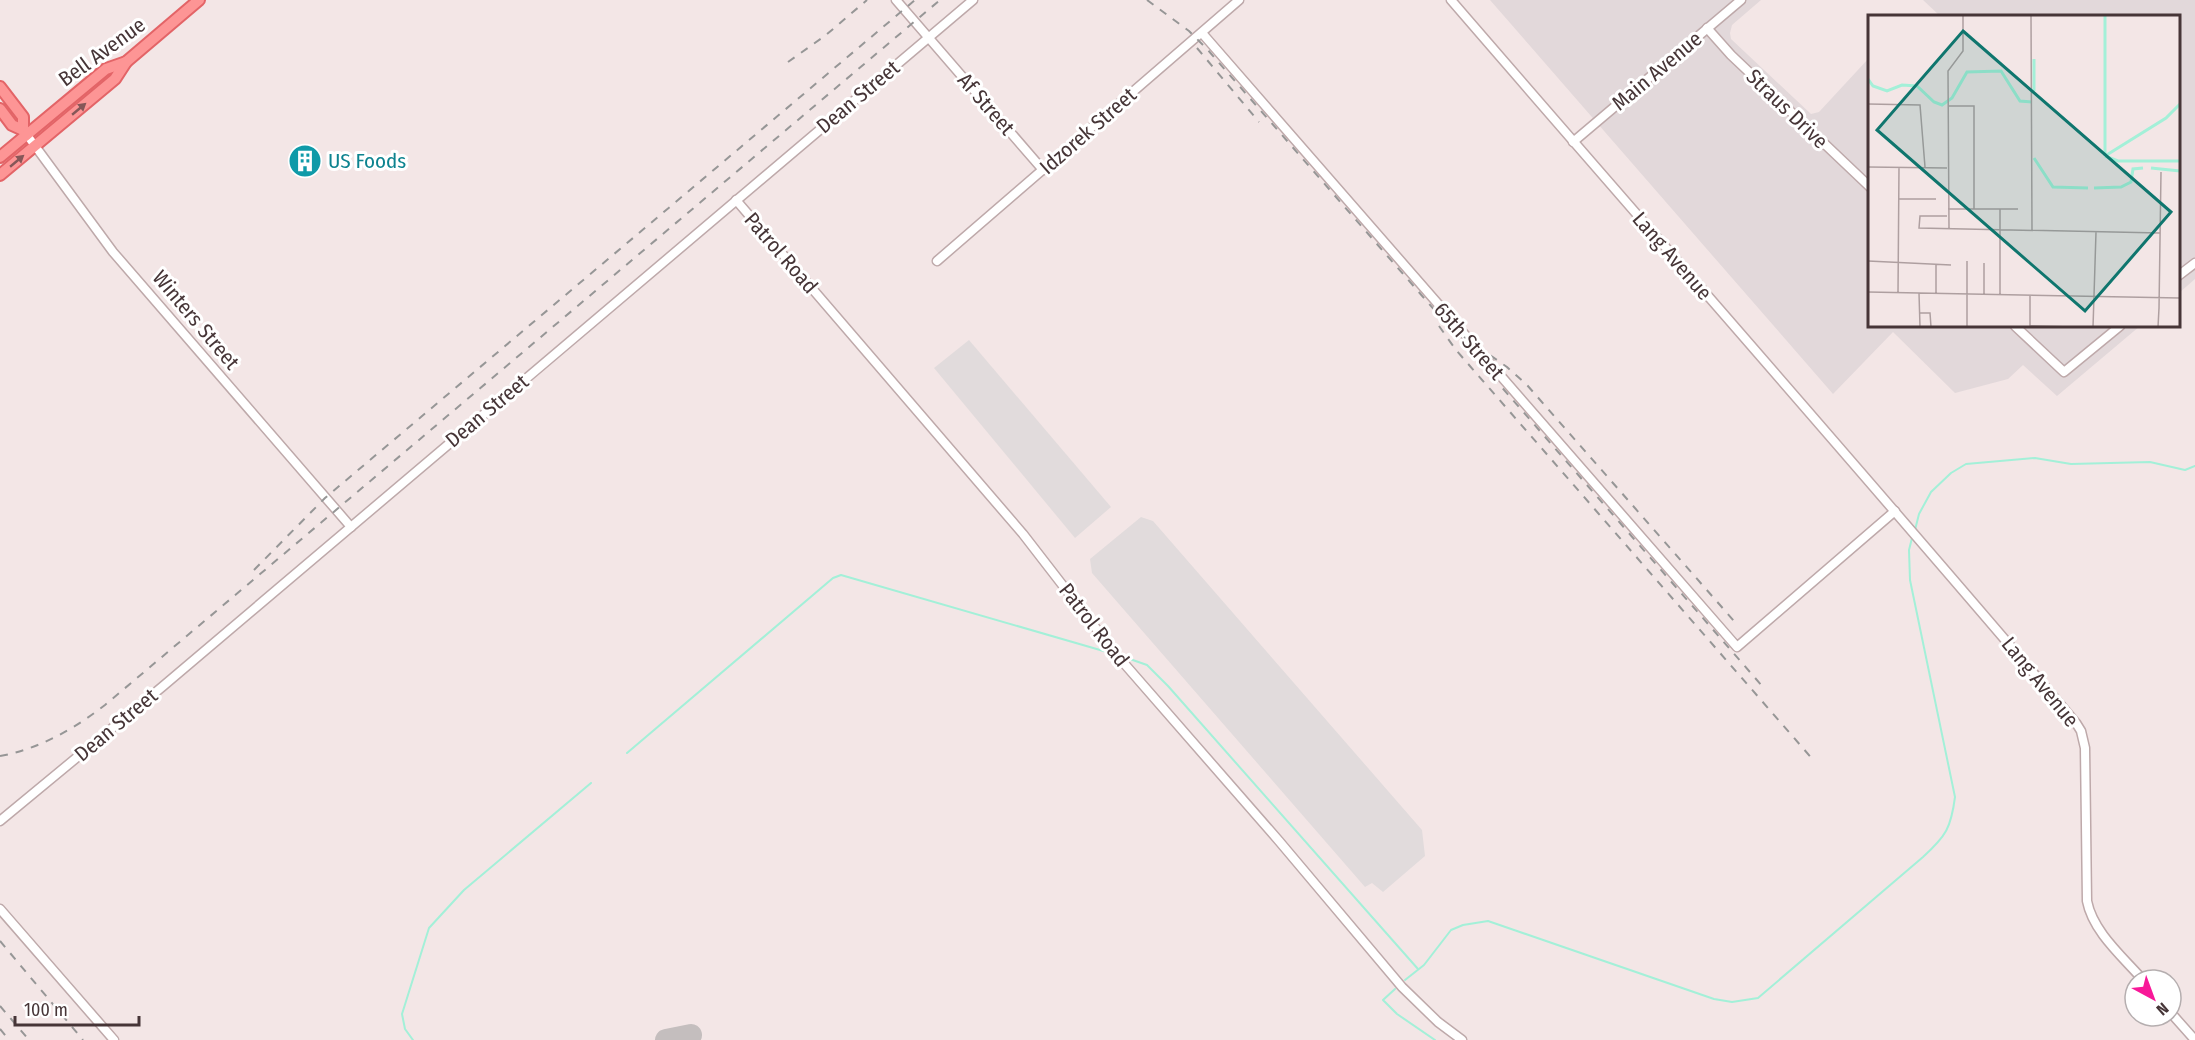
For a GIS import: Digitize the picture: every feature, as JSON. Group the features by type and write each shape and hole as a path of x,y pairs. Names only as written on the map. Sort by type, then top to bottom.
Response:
{"main road":[{"name":"Bell Avenue","path":"0,157 25,133 106,69 126,62 199,0"},
{"path":"0,175 115,79 126,62"},
{"name":"Winters Street","path":"0,87 23,117 25,133"},
{"name":"Winters Street","path":"0,109 12,125 25,133"}],"street":[{"name":"Af Street","path":"896,0 1043,170"},
{"name":"Dean Street","path":"0,821 85,752 973,0"},
{"name":"Idzorek Street","path":"937,261 1239,0"},
{"name":"Lang Avenue","path":"1451,0 1904,520 2081,731 2085,748 2089,911 2098,928 2133,968"},
{"name":"Main Avenue","path":"1573,142 1741,0"},
{"name":"Straus Drive","path":"1707,28 1731,55 1868,186"},
{"name":"65th Street","path":"1202,33 1737,647 1895,511"},
{"name":"Winters Street","path":"25,133 117,256 351,527"},
{"name":"Patrol Road","path":"736,200 1023,534 1115,653 1279,841 1402,987 1431,1017 1462,1040"},
{"path":"2180,274 2195,263"},
{"path":"2016,327 2064,372 2119,327"},
{"path":"0,909 114,1040"},
{"path":"2183,1026 2195,1040"}],"shaded area":[{"path":"1490,0 1761,0 1732,25 1731,39 1811,114 1819,112 1868,59 1868,327 2139,327 2057,396 2023,365 2008,379 1955,393 1893,332 1833,394"},
{"path":"1923,0 2195,0 2195,279 2180,292 2180,15 1939,15"},
{"path":"969,340 1111,507 1075,538 934,368"},
{"path":"1141,517 1153,521 1422,830 1425,856 1383,892 1372,883 1365,887 1092,573 1090,559"}],"waterway":[{"path":"1915,530 1919,514 1931,492 1951,473 1966,464 2035,458 2071,464 2150,462 2185,470 2195,466"},
{"path":"1405,980 1424,965 1451,930 1463,925 1488,921 1714,999 1732,1002 1758,998 1923,857 1946,831 1952,816 1955,797 1910,580 1909,550 1912,538"},
{"path":"627,753 833,578 841,575 1107,652"},
{"path":"1127,658 1147,665 1168,686 1418,969"},
{"path":"413,1040 405,1029 402,1014 429,928 464,890 591,783"},
{"path":"1395,989 1383,1000 1397,1014 1435,1040"}],"taxiway":[{"path":"666,1040 691,1035"}],"railway":[{"path":"788,62 826,35 867,0"},
{"path":"254,570 325,498 915,0"},
{"path":"0,756 56,737 105,705 940,0"},
{"path":"1147,0 1189,31 1207,49 1763,687"},
{"path":"1197,48 1259,122"},
{"path":"1439,326 1456,350 1815,762"},
{"path":"1464,337 1507,367 1527,385 1734,621"},
{"path":"0,941 83,1040"},
{"path":"0,1006 29,1040"},
{"path":"0,1029 9,1040"}],"place":[{"name":"US Foods","path":"305,161"}]}
